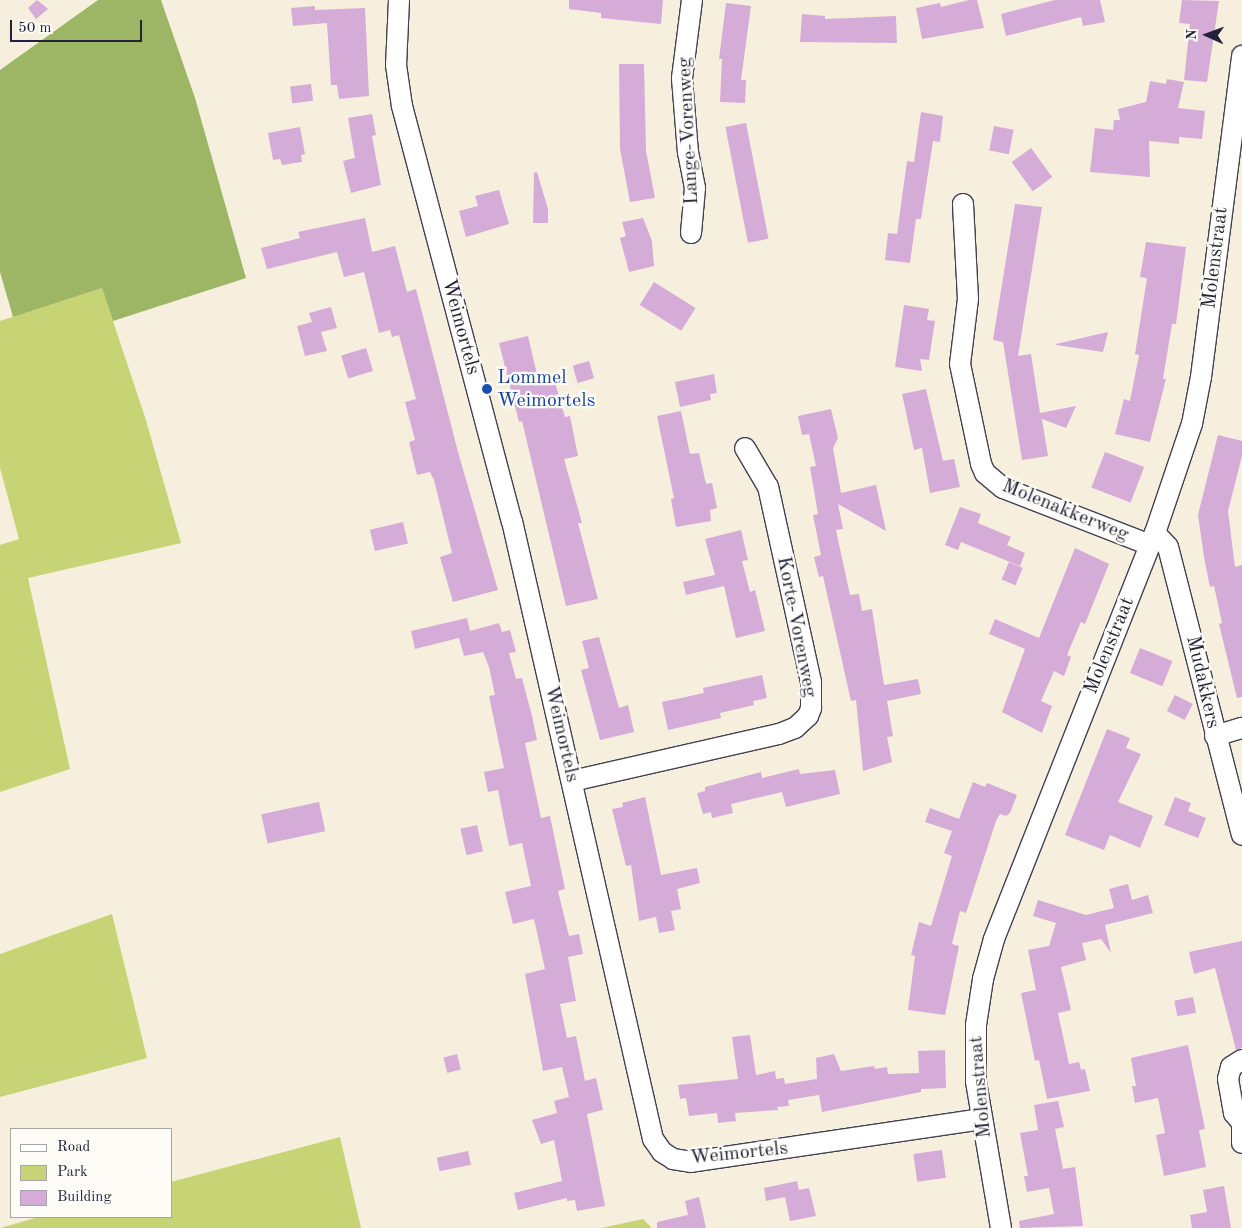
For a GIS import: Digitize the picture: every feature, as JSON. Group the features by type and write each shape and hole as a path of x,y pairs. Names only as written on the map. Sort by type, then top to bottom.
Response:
{"street":[{"name":"Weimortels","path":"399,0 396,65 402,106 512,521 654,1139 662,1152 673,1159 706,1162 981,1119"},
{"name":"Lange-Vorenweg","path":"691,233 695,188 688,153 682,78 692,0"},
{"name":"Molenstraat","path":"1001,1228 976,1081 976,1025 994,939 1152,539 1192,424 1201,377 1242,56"},
{"name":"Molenakkerweg","path":"963,204 968,299 960,364 985,473 1003,488 1152,539"},
{"name":"Korte-Vorenweg","path":"572,781 779,734 795,728 808,716 811,708 810,682 768,487 746,448"},
{"name":"Mudakkers","path":"1152,539 1168,547 1215,736 1242,834"},
{"path":"1215,736 1242,728"},
{"path":"1242,1060 1231,1067 1228,1079 1234,1113 1242,1124 1242,1143"}],"green space":[{"path":"98,0 161,0 195,98 246,278 113,321 102,288 13,317 0,272 0,70"},
{"path":"102,288 145,417 181,543 28,578 70,769 0,792 0,545 19,539 0,468 0,321"},
{"path":"112,914 147,1058 0,1097 0,954"},
{"path":"340,1137 361,1228 0,1228 35,1218 172,1218 172,1182"},
{"path":"643,1219 652,1228 601,1228"}],"building":[{"path":"37,0 48,9 36,19 28,8"},
{"path":"569,0 663,0 661,24 601,18 601,13 569,9"},
{"path":"969,0 977,0 984,28 922,39 916,8 940,3 941,7"},
{"path":"1055,0 1100,0 1105,22 1083,26 1081,17 1006,36 1001,14"},
{"path":"1182,0 1219,1 1207,82 1184,80 1190,24 1179,23"},
{"path":"726,3 751,6 741,80 746,80 745,103 720,102 722,59 719,59"},
{"path":"315,6 315,10 365,8 369,96 339,99 337,85 331,85 327,23 293,26 291,8"},
{"path":"802,14 825,16 825,19 896,16 897,43 800,42"},
{"path":"619,64 644,64 646,151 655,198 630,202 620,149"},
{"path":"1167,79 1184,82 1178,108 1205,111 1202,139 1179,137 1179,144 1149,141 1150,177 1090,172 1095,128 1113,130 1114,120 1120,120 1118,109 1146,102 1150,81 1166,84"},
{"path":"311,84 313,101 292,103 290,87"},
{"path":"921,112 943,116 940,142 933,141 921,219 916,219 910,263 885,260 888,233 897,234 907,161 914,162"},
{"path":"372,114 376,135 372,136 381,185 351,193 343,161 355,158 348,118"},
{"path":"746,123 769,239 748,243 725,127"},
{"path":"994,126 1014,130 1009,154 989,151"},
{"path":"300,127 305,154 301,155 302,162 282,165 280,159 273,160 268,133"},
{"path":"1031,148 1052,177 1033,191 1012,162"},
{"path":"537,172 548,209 548,223 533,223 534,173"},
{"path":"499,190 509,224 466,237 459,211 478,206 475,196"},
{"path":"1015,204 1042,207 1018,356 1031,354 1040,413 1076,406 1066,428 1042,419 1048,456 1022,460 1003,342 993,340"},
{"path":"365,218 372,252 395,246 407,292 416,289 458,452 498,590 453,602 440,557 452,553 434,480 430,472 417,475 409,442 415,440 405,402 416,399 399,335 392,337 390,330 379,333 364,272 344,277 337,252 267,269 261,248 300,238 298,232"},
{"path":"643,218 652,241 654,266 629,272 620,238 626,236 622,222"},
{"path":"1146,242 1186,247 1176,324 1172,324 1163,379 1166,379 1150,442 1115,434 1124,399 1130,401 1139,355 1135,354 1147,278 1140,277"},
{"path":"654,282 696,308 681,331 640,305"},
{"path":"904,305 929,309 927,320 935,321 929,360 920,359 922,371 895,367"},
{"path":"331,307 337,328 321,332 327,351 305,356 297,326 312,322 309,313"},
{"path":"1108,332 1103,352 1056,345 1056,344"},
{"path":"528,336 539,383 554,379 565,417 570,416 578,456 564,459 582,523 578,523 598,599 566,606 522,421 519,422 499,343"},
{"path":"366,348 373,371 348,379 341,356"},
{"path":"589,361 594,378 578,383 573,366"},
{"path":"714,374 717,393 710,394 711,400 680,407 675,382"},
{"path":"926,389 943,461 954,459 960,487 930,493 922,448 914,450 902,394"},
{"path":"831,409 838,438 833,448 841,493 876,485 886,531 838,504 843,529 836,530 850,595 859,594 862,611 872,609 884,685 918,679 921,694 887,701 893,736 887,737 892,762 863,771 856,700 851,701 823,576 819,577 814,557 821,555 813,515 818,514 810,467 816,466 809,434 802,435 798,416"},
{"path":"681,411 690,454 699,453 706,484 712,483 717,508 710,510 711,521 676,527 671,499 674,498 657,416"},
{"path":"1218,435 1242,441 1242,456 1228,511 1235,567 1242,565 1242,697 1237,698 1219,624 1222,623 1214,586 1210,587 1198,515"},
{"path":"1105,452 1144,467 1131,503 1091,487"},
{"path":"960,507 981,514 978,523 1011,537 1007,545 1025,553 1020,566 961,542 958,550 945,545"},
{"path":"403,522 408,543 375,551 370,530"},
{"path":"741,530 748,560 742,561 750,592 755,590 765,631 736,638 724,586 686,595 683,582 715,575 705,539"},
{"path":"1075,548 1109,564 1085,624 1081,622 1067,655 1071,657 1064,676 1054,671 1041,701 1052,706 1042,733 1002,712 1025,649 989,634 995,619 1039,638"},
{"path":"1009,562 1023,568 1015,585 1002,579"},
{"path":"467,618 470,631 499,623 502,632 510,630 516,652 509,653 516,679 522,678 532,716 537,740 525,743 541,818 550,816 565,889 558,891 569,936 579,934 583,954 568,957 576,1001 560,1004 567,1038 576,1036 585,1081 596,1078 603,1110 587,1114 605,1206 577,1211 575,1200 567,1201 567,1198 518,1210 514,1193 562,1181 554,1140 541,1144 532,1120 557,1113 554,1101 569,1097 562,1067 543,1071 525,974 545,969 534,919 513,924 505,892 531,886 522,843 509,846 498,790 488,792 484,772 504,768 489,696 495,695 489,667 483,652 464,656 459,638 415,649 411,631"},
{"path":"599,637 619,708 628,705 634,732 600,740 581,670 589,668 582,641"},
{"path":"1140,648 1172,661 1162,686 1130,673"},
{"path":"762,675 767,698 753,701 754,705 720,713 721,718 668,730 662,702 704,693 703,688"},
{"path":"1175,695 1193,704 1185,720 1167,711"},
{"path":"1107,729 1130,738 1126,748 1141,754 1118,802 1153,816 1140,848 1110,835 1104,850 1065,835"},
{"path":"799,769 800,774 835,770 840,794 786,807 782,792 731,804 733,813 712,818 711,812 703,814 697,793 705,791 705,787 761,772 762,778"},
{"path":"973,782 985,787 987,783 1017,795 1010,813 1006,816 1000,814 996,821 966,913 960,911 952,944 959,946 945,1015 908,1010 915,956 911,955 919,922 931,926 952,856 944,853 952,831 925,822 930,808 959,819"},
{"path":"645,797 661,875 697,868 700,883 677,889 681,909 671,911 675,930 659,933 656,917 639,921 631,865 626,866 612,809 623,807 622,803"},
{"path":"1175,797 1191,803 1188,811 1206,818 1198,838 1164,825"},
{"path":"319,802 325,831 268,844 261,814"},
{"path":"477,825 483,851 467,855 460,829"},
{"path":"1128,884 1132,900 1148,895 1153,913 1105,925 1111,953 1101,939 1082,943 1086,960 1061,967 1071,1010 1058,1013 1069,1064 1079,1062 1081,1070 1085,1069 1090,1091 1047,1099 1039,1060 1035,1061 1021,993 1036,990 1028,950 1049,946 1056,923 1033,916 1038,900 1086,915 1114,908 1109,889"},
{"path":"1242,941 1242,1048 1236,1050 1215,968 1194,974 1189,952"},
{"path":"1193,997 1196,1013 1177,1016 1174,1001"},
{"path":"750,1035 756,1075 775,1071 776,1079 784,1078 785,1084 817,1079 816,1058 834,1054 841,1071 874,1066 875,1069 887,1067 888,1074 919,1073 918,1051 945,1050 946,1088 921,1089 921,1092 822,1112 819,1095 788,1100 789,1106 777,1107 778,1110 735,1113 736,1121 718,1123 717,1113 689,1116 686,1098 680,1099 678,1085 738,1079 732,1037"},
{"path":"1188,1045 1205,1129 1199,1130 1206,1167 1164,1176 1156,1135 1165,1133 1158,1098 1135,1103 1132,1086 1136,1086 1131,1058"},
{"path":"457,1054 461,1070 447,1073 443,1057"},
{"path":"1058,1101 1064,1127 1055,1129 1063,1169 1075,1167 1083,1226 1020,1228 1019,1221 1054,1214 1049,1188 1027,1192 1024,1176 1028,1176 1020,1133 1038,1130 1034,1105"},
{"path":"942,1150 946,1178 917,1182 913,1154"},
{"path":"468,1151 471,1165 440,1171 437,1158"},
{"path":"797,1181 799,1190 809,1188 816,1216 790,1221 785,1197 766,1201 764,1188"},
{"path":"1224,1186 1231,1228 1192,1228 1190,1215 1207,1212 1203,1190"},
{"path":"699,1197 706,1228 657,1228 657,1222 688,1215 685,1201"}],"place":[{"name":"Lommel Weimortels","path":"487,389"}]}
